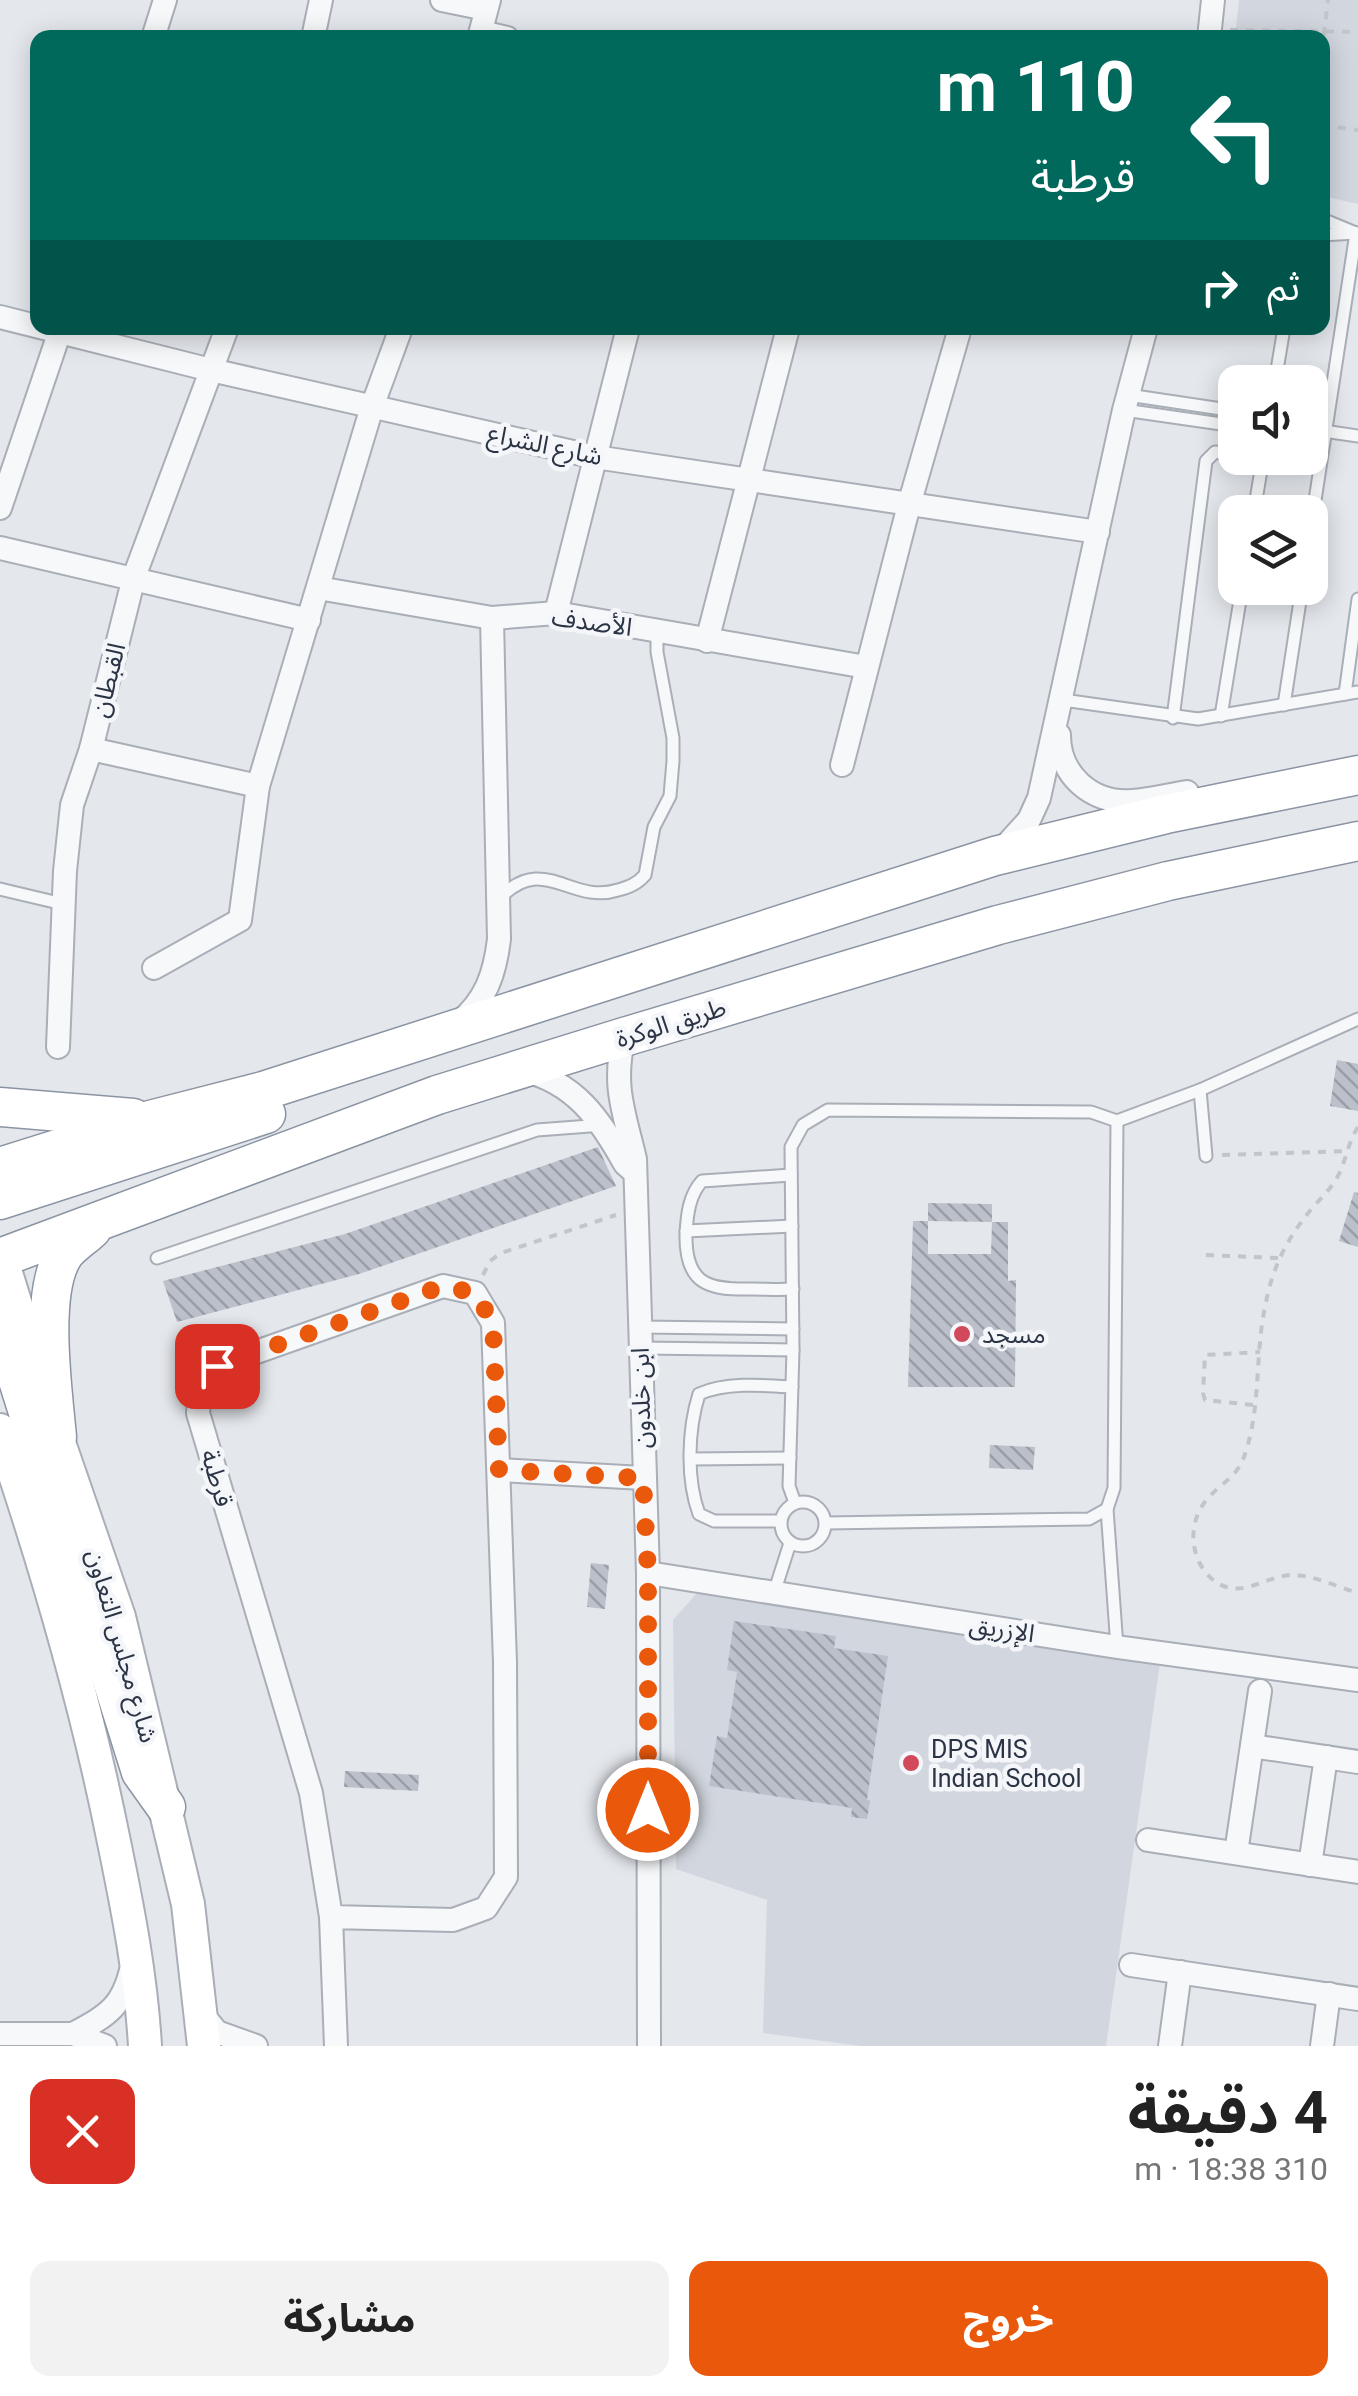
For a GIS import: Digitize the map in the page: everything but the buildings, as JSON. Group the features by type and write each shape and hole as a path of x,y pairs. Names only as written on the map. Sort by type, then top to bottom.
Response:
{"highway":[{"path":"0,1168 150,1120 263,1091 995,856 1166,814 1348,777"},
{"path":"998,925 1101,876 1358,816"},
{"name":"طريق الوكرة","path":"0,1257 98,1224 437,1095 624,1037 998,925 1168,881 1358,841"},
{"path":"0,1200 856,923 930,877"},
{"path":"0,1108 150,1120"},
{"path":"57,1436 50,1361 54,1284 64,1255 98,1224"},
{"path":"0,1323 142,1772 166,1807"}],"main road":[{"name":"شارع مجلس التعاون","path":"0,1257 119,1617 188,1904 204,2030"},
{"name":"شارع مجلس التعاون","path":"0,1430 6,1461 65,1634 102,1779 136,1947 145,2046"}],"street":[{"path":"156,30 165,0"},
{"path":"315,30 321,0"},
{"path":"442,0 484,20"},
{"path":"1210,30 1213,0"},
{"name":"شارع الشراع","path":"0,317 30,324"},
{"path":"0,508 59,335"},
{"name":"شارع الشراع","path":"75,335 210,370 595,457 1098,532"},
{"name":"القبطان","path":"58,1046 63,904 72,804 91,749 134,577 224,335"},
{"path":"154,968 240,920 258,786 372,406 398,335"},
{"path":"556,613 626,335"},
{"path":"707,641 786,335"},
{"path":"842,765 909,504 958,335"},
{"path":"995,856 1029,820 1039,798 1144,335"},
{"path":"0,548 308,620"},
{"name":"الأصدف","path":"318,588 492,618 556,613 866,668"},
{"path":"448,1032 486,992 496,966 499,939 492,618"},
{"path":"1061,708 1060,754 1066,768 1085,789 1111,800 1132,802 1286,774 1348,777"},
{"path":"91,749 258,786"},
{"name":"ابن خلدون","path":"624,1037 618,1094 635,1158 648,1573 649,2046"},
{"path":"518,1070 538,1074 575,1094 633,1171"},
{"name":"قرطبة","path":"336,2046 331,1918 311,1793 198,1413 200,1388 217,1366 443,1286 475,1293"},
{"path":"331,1918 452,1920 486,1908 506,1876 505,1662 493,1323 475,1293"},
{"path":"499,1470 643,1478"},
{"name":"الإزريق","path":"648,1573 1118,1647 1358,1680"},
{"path":"1236,1854 1260,1691"},
{"path":"1252,1746 1358,1762"},
{"path":"1310,1865 1326,1757"},
{"path":"1148,1840 1358,1872"},
{"path":"72,2034 101,2019 121,2002 136,1947"},
{"path":"1130,1965 1358,1998"},
{"path":"1170,2046 1180,1972"},
{"path":"1322,2046 1329,1994"},
{"path":"204,2030 256,2046"},
{"path":"0,2034 72,2034 105,2046"}],"lane":[{"path":"1330,222 1357,234"},
{"path":"1330,234 1357,234"},
{"path":"1328,418 1357,234"},
{"path":"1278,365 1283,335"},
{"path":"1126,402 1218,410"},
{"path":"1126,402 1218,422"},
{"path":"1328,431 1358,436"},
{"path":"1173,718 1206,461 1218,452"},
{"path":"1061,708 1173,718 1222,716 1352,693 1358,599"},
{"path":"1222,716 1239,605"},
{"path":"1284,705 1299,605"},
{"path":"498,900 509,888 529,878 555,879 580,891 601,895 630,886 645,875 654,826 670,796 674,738 657,652 657,632"},
{"path":"0,889 63,904"},
{"path":"795,1502 789,1486 793,1350 790,1147 802,1125 828,1110 1091,1112 1117,1120 1200,1090 1358,1019"},
{"path":"1200,1090 1206,1156"},
{"path":"1117,1120 1114,1488 1108,1509 1118,1647"},
{"path":"157,1258 537,1130 602,1126"},
{"path":"791,1176 702,1181 694,1190 686,1231 693,1272 704,1283 726,1290 793,1289"},
{"path":"686,1231 792,1226"},
{"path":"640,1338 793,1329"},
{"path":"640,1338 793,1350"},
{"path":"780,1521 714,1521 700,1514 694,1500 692,1459 699,1394 712,1388 752,1384 792,1387"},
{"path":"692,1459 790,1458"},
{"path":"795,1502 809,1502 821,1510 826,1524 823,1536 814,1544 802,1547 790,1543 782,1534 780,1521 795,1502"},
{"path":"826,1524 1088,1519 1108,1509"},
{"path":"774,1593 790,1543"}],"path":[{"path":"1326,29 1328,0"},
{"path":"1303,30 1358,32"},
{"path":"1330,126 1358,130"},
{"path":"1358,1128 1337,1178 1283,1246 1278,1258 1264,1311 1246,1452 1235,1476 1211,1494 1197,1518 1194,1547 1198,1561 1216,1582 1228,1586 1248,1588 1297,1574 1358,1593"},
{"path":"1206,1156 1347,1151"},
{"path":"475,1293 490,1261 500,1253 635,1209"},
{"path":"1206,1254 1278,1258"},
{"path":"1255,1405 1206,1400 1202,1393 1205,1355 1260,1352"}],"shaded area":[{"path":"1239,0 1358,0 1358,204 1330,198 1330,30 1236,30"},
{"name":"DPS MIS Indian School","path":"699,1591 1161,1656 1106,2046 861,2046 763,2033 767,1900 676,1869 673,1620"}],"place":[{"name":"مسجد","path":"962,1334"},
{"name":"DPS MIS Indian School","path":"911,1763"}],"route":[{"path":"217,1366 443,1286 475,1293 493,1323 499,1470 643,1478 648,1573 648,1810"}]}
